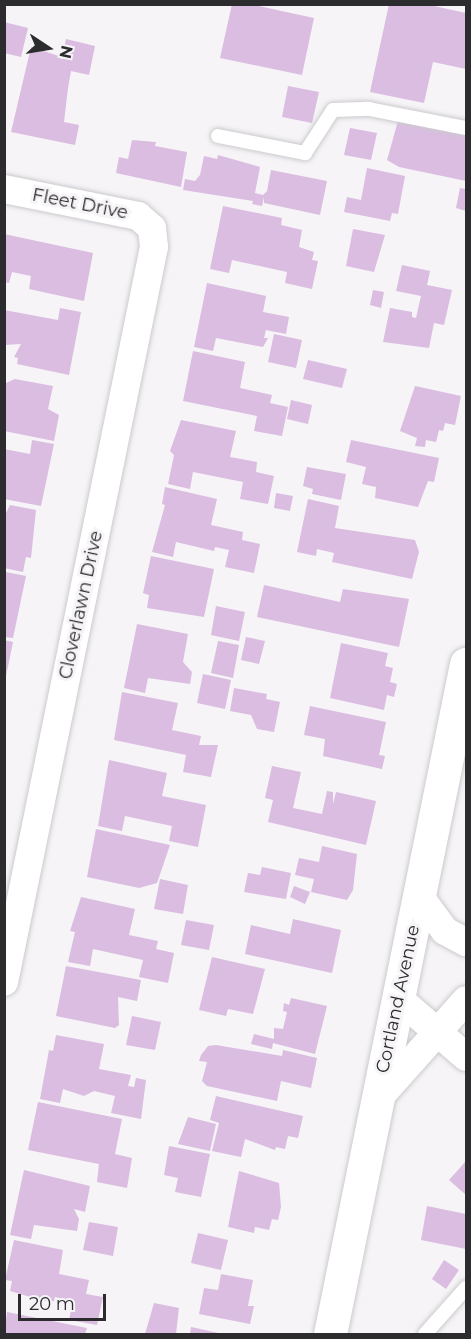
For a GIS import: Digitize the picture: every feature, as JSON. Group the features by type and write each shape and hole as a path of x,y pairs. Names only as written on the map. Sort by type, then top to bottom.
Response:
{"street":[{"name":"Fleet Drive","path":"4,189 138,216 152,228"},
{"name":"Cloverlawn Drive","path":"4,982 152,259 152,228"},
{"name":"Cortland Avenue","path":"330,1335 376,1101 459,728 466,664"},
{"path":"420,897 445,930 466,942"},
{"path":"398,998 466,1057"},
{"path":"376,1101 466,1000"}],"lane":[{"path":"218,136 305,153 333,110 369,109 466,128"},
{"path":"425,1335 466,1288"}],"building":[{"path":"232,4 250,4 314,18 302,75 220,58"},
{"path":"389,4 425,4 466,13 466,69 433,62 424,103 370,92"},
{"path":"4,22 28,28 21,57 4,53"},
{"path":"66,39 95,46 89,75 71,71 64,122 79,125 75,145 11,132 31,47 62,57"},
{"path":"288,86 319,92 312,123 282,117"},
{"path":"398,121 466,135 466,181 399,167 387,160"},
{"path":"350,128 377,133 371,160 344,155"},
{"path":"132,140 156,142 155,146 187,152 181,187 116,173 119,157 128,159"},
{"path":"218,155 260,167 255,193 263,195 267,191 271,170 327,181 320,215 264,203 264,197 262,206 252,204 253,201 183,190 185,179 195,181 200,175 204,156 217,159"},
{"path":"367,168 405,176 398,214 392,213 390,221 344,212 347,197 361,200"},
{"path":"460,188 466,189 466,211 456,208"},
{"path":"223,206 282,218 281,225 302,230 299,247 314,252 312,260 318,261 312,289 285,283 287,272 232,260 229,273 210,269"},
{"path":"353,229 385,235 374,272 346,266"},
{"path":"4,234 93,253 84,301 29,289 31,276 12,272 9,283 4,282"},
{"path":"402,265 430,271 427,285 452,290 444,325 434,323 429,348 383,342 390,308 412,312 412,317 416,318 421,296 396,291"},
{"path":"207,283 266,296 263,312 289,317 286,334 266,330 264,338 268,338 263,347 216,338 213,351 194,347"},
{"path":"373,290 384,292 381,308 370,305"},
{"path":"60,308 81,312 69,375 17,364 18,358 14,357 21,344 4,345 4,310 58,320"},
{"path":"274,334 302,340 296,368 268,362"},
{"path":"193,351 245,362 240,388 272,395 270,403 288,407 282,436 254,431 257,416 183,401"},
{"path":"308,360 347,369 342,388 303,379"},
{"path":"15,379 53,386 48,409 59,415 54,441 4,431 4,391 6,383"},
{"path":"415,386 461,396 455,425 445,423 443,431 439,430 436,442 426,440 425,447 415,446 417,438 400,431"},
{"path":"291,400 312,405 308,424 287,419"},
{"path":"181,420 236,431 230,457 257,462 256,472 274,476 268,504 240,499 243,482 193,472 190,489 168,484 174,455 170,451"},
{"path":"32,440 54,444 41,506 4,499 4,449 30,454"},
{"path":"351,440 439,458 434,482 428,481 418,507 375,498 376,487 362,484 366,467 346,462"},
{"path":"307,467 346,474 341,500 312,494 313,489 303,486"},
{"path":"165,487 217,499 211,525 243,532 242,540 260,544 254,573 225,567 229,550 215,547 214,551 176,542 173,557 152,552 165,505 162,504"},
{"path":"276,493 293,496 290,511 274,508"},
{"path":"308,499 339,506 335,528 415,540 419,552 412,579 332,562 334,553 317,549 316,556 297,552"},
{"path":"10,505 36,510 31,558 26,557 23,572 4,568 4,517"},
{"path":"151,556 214,569 204,617 147,608 149,595 143,593"},
{"path":"6,572 26,576 13,638 4,637"},
{"path":"264,585 340,602 343,589 409,599 399,647 257,617"},
{"path":"216,606 245,612 239,641 211,635"},
{"path":"137,624 188,634 183,662 192,672 190,684 148,678 145,693 124,688"},
{"path":"246,637 265,641 259,664 241,660"},
{"path":"4,640 13,642 6,676 4,676"},
{"path":"218,641 239,645 233,678 211,673"},
{"path":"341,643 388,653 385,666 393,668 390,682 397,684 394,697 387,695 384,710 330,698"},
{"path":"203,674 231,680 225,709 197,703"},
{"path":"234,688 267,694 266,699 280,702 274,732 257,729 251,715 230,711"},
{"path":"122,692 178,703 172,730 201,736 199,745 218,745 211,777 183,772 186,755 114,740"},
{"path":"310,706 386,722 379,755 385,756 382,769 323,756 325,739 304,735"},
{"path":"109,760 167,773 162,796 206,805 198,847 169,841 172,826 125,816 122,831 98,826"},
{"path":"272,766 301,772 293,808 322,814 327,791 333,792 333,804 336,792 376,801 366,845 268,822 273,800 265,798"},
{"path":"96,829 170,845 157,883 139,888 87,877"},
{"path":"322,846 357,854 353,890 347,900 311,892 314,879 295,875 299,858 319,862"},
{"path":"262,867 291,873 286,899 244,892 248,873 260,875"},
{"path":"160,879 188,885 183,914 154,909"},
{"path":"294,886 310,892 305,904 290,897"},
{"path":"81,897 135,909 129,935 158,941 156,949 174,953 168,983 139,977 143,960 93,949 90,966 68,962 75,932 70,931"},
{"path":"293,919 341,930 332,973 245,954 251,925 290,934"},
{"path":"186,920 214,925 209,950 181,945"},
{"path":"212,957 265,969 253,1014 228,1009 226,1016 199,1010"},
{"path":"66,966 141,980 137,1001 118,997 119,1025 115,1028 56,1016"},
{"path":"291,998 327,1006 315,1054 273,1043 272,1049 251,1044 254,1034 274,1039 274,1028 283,1029 287,1012 283,1011 284,1003 289,1005"},
{"path":"132,1016 161,1022 155,1050 126,1045"},
{"path":"56,1035 104,1044 99,1069 131,1075 128,1086 134,1087 136,1078 146,1080 141,1119 111,1113 115,1096 94,1091 84,1096 63,1089 60,1103 40,1099 49,1050 53,1051"},
{"path":"216,1045 282,1056 283,1050 317,1058 311,1088 281,1081 277,1101 207,1086 202,1081 207,1062 199,1061 208,1046"},
{"path":"216,1096 303,1116 298,1138 288,1136 285,1149 276,1147 275,1150 245,1139 241,1157 212,1151 219,1123 210,1120"},
{"path":"38,1102 122,1119 115,1154 132,1158 127,1188 97,1182 99,1164 28,1150"},
{"path":"188,1117 216,1124 210,1151 178,1144"},
{"path":"169,1146 210,1154 201,1197 175,1192 178,1178 164,1175"},
{"path":"466,1161 466,1195 449,1180"},
{"path":"24,1170 90,1186 85,1212 74,1209 79,1219 77,1231 34,1225 31,1239 10,1235"},
{"path":"239,1171 279,1183 281,1207 278,1220 272,1219 269,1230 255,1227 254,1233 228,1227"},
{"path":"427,1206 466,1214 466,1249 421,1240"},
{"path":"89,1222 118,1227 113,1256 83,1250"},
{"path":"198,1233 228,1240 221,1270 191,1263"},
{"path":"14,1240 63,1250 59,1274 89,1280 86,1294 103,1297 97,1325 69,1320 73,1301 55,1297 54,1301 44,1301 10,1291 12,1281 5,1280"},
{"path":"444,1260 459,1270 446,1289 432,1279"},
{"path":"221,1274 253,1280 248,1306 254,1306 250,1324 199,1314 204,1288 218,1290"},
{"path":"154,1303 179,1308 176,1334 145,1334"},
{"path":"7,1312 87,1328 85,1334 4,1334"},
{"path":"191,1327 223,1334 190,1334"}]}
